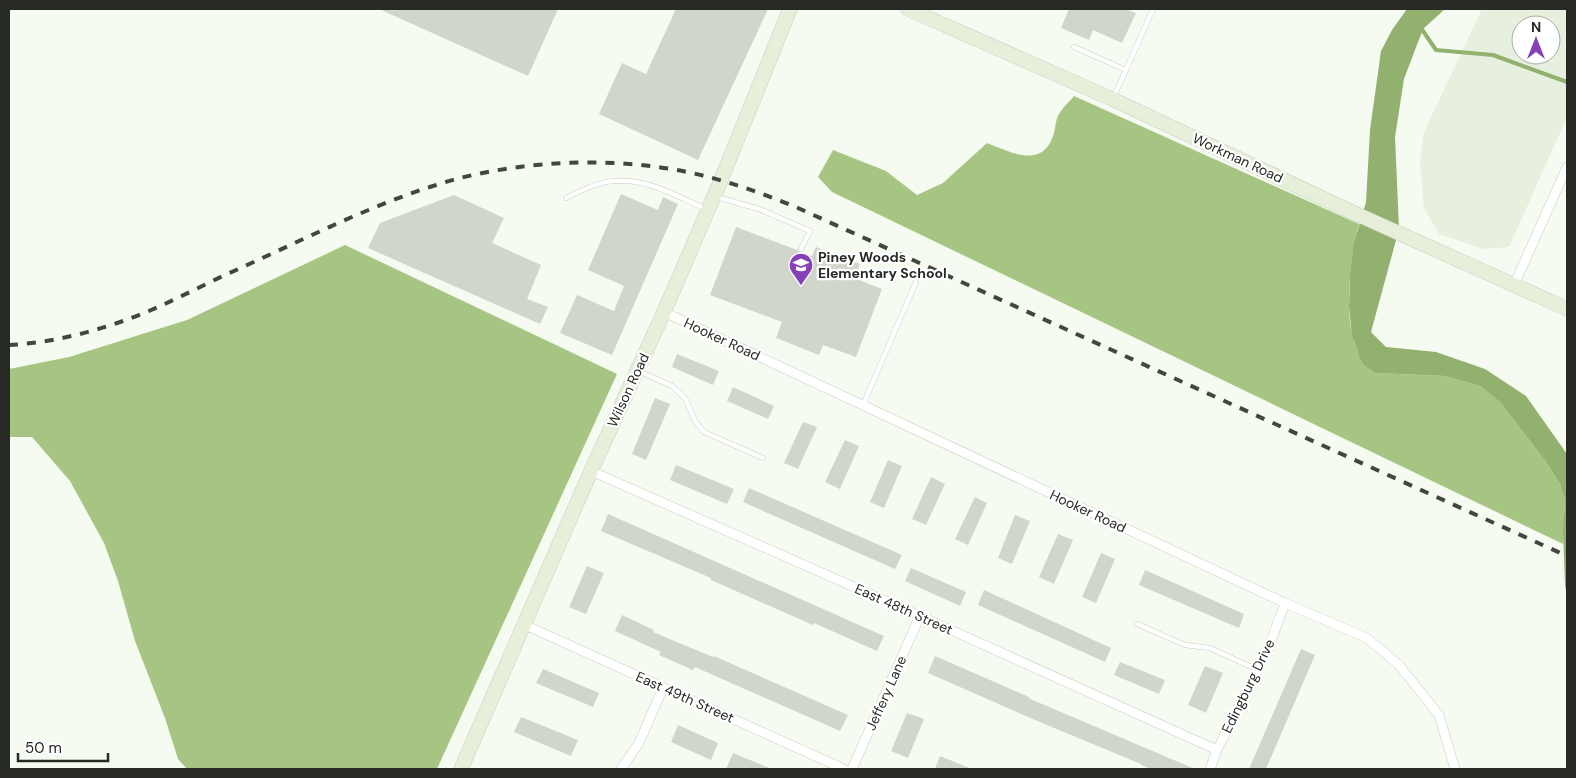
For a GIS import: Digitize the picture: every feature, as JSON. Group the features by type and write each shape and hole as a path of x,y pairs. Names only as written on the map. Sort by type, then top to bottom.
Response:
{"street":[{"name":"Wilson Road","path":"461,769 591,471 664,312 790,9"},
{"name":"Workman Road","path":"908,9 1112,99 1352,212 1567,309"},
{"path":"1514,285 1567,167"},
{"name":"Hooker Road","path":"664,312 1285,603 1367,638 1399,665 1439,715 1455,769"},
{"name":"East 48th Street","path":"591,471 1217,750"},
{"name":"Edingburg Drive","path":"1210,769 1217,750 1268,649 1285,603"},
{"name":"Jeffery Lane","path":"852,769 920,616"},
{"name":"East 49th Street","path":"525,625 844,769"},
{"path":"621,769 639,743 663,688"}],"lane":[{"path":"1112,99 1153,9"},
{"path":"1074,47 1126,70"},
{"path":"566,198 607,182 628,181 650,183 707,210"},
{"path":"713,196 759,209 810,230 801,249"},
{"path":"863,405 916,282"},
{"path":"637,371 672,386 685,398 695,421 704,432 763,458"},
{"path":"1137,624 1185,645 1210,648 1258,670"}],"shaded area":[{"path":"1407,9 1445,9 1423,29 1404,79 1395,137 1399,229 1371,332 1386,347 1436,352 1485,369 1526,396 1567,454 1567,595 1563,531 1565,501 1560,484 1546,462 1500,402 1480,386 1445,376 1375,373 1364,365 1352,336 1349,307 1350,274 1354,243 1366,202 1370,130 1381,51 1392,30"},
{"path":"1482,9 1567,9 1567,117 1509,247 1483,249 1439,234 1424,208 1420,162 1424,132"},
{"path":"1074,96 1359,224 1352,260 1349,304 1355,345 1363,361 1375,373 1445,376 1480,386 1500,402 1546,462 1560,484 1565,501 1563,544 832,192 818,177 833,150 886,171 917,195 943,183 987,143 1024,155 1033,155 1041,152 1048,146 1053,136 1059,114"},
{"path":"345,245 617,374 437,769 187,769 178,759 165,718 135,641 118,581 104,543 70,481 32,437 9,437 9,369 69,357 187,320"}],"building":[{"path":"379,9 558,9 528,76"},
{"path":"676,9 768,9 698,160 599,114 622,63 646,74"},
{"path":"1069,9 1126,9 1136,13 1122,43 1093,30 1089,40 1061,28"},
{"path":"621,194 658,210 663,197 678,204 612,355 560,333 577,295 614,311 624,286 588,270"},
{"path":"454,195 504,218 492,243 541,265 527,299 548,307 540,324 368,248 380,223"},
{"path":"736,227 797,250 800,253 812,256 816,247 860,264 854,278 882,289 856,357 823,345 819,355 776,338 782,322 710,295"},
{"path":"677,354 719,371 713,385 672,367"},
{"path":"733,387 774,406 768,419 727,401"},
{"path":"655,398 670,404 646,460 632,454"},
{"path":"803,422 817,427 798,469 784,463"},
{"path":"845,440 859,446 840,489 825,482"},
{"path":"888,460 902,466 884,508 870,502"},
{"path":"676,465 734,489 727,504 670,480"},
{"path":"931,477 945,484 926,525 912,519"},
{"path":"749,488 902,555 895,569 743,502"},
{"path":"975,497 987,503 968,545 955,539"},
{"path":"608,514 884,636 877,651 814,623 813,625 711,580 711,578 601,531"},
{"path":"1015,515 1030,521 1012,564 998,558"},
{"path":"1058,534 1073,540 1054,584 1039,577"},
{"path":"1101,553 1115,559 1096,603 1082,597"},
{"path":"587,566 604,573 586,614 569,607"},
{"path":"911,568 966,592 960,606 905,581"},
{"path":"1145,570 1244,614 1239,628 1139,585"},
{"path":"984,590 1111,648 1105,662 978,605"},
{"path":"622,615 654,630 653,632 714,656 848,715 840,731 695,667 693,670 659,655 661,652 615,631"},
{"path":"1301,649 1315,655 1266,769 1249,769"},
{"path":"935,656 1195,769 1151,769 1035,720 928,673"},
{"path":"1120,662 1165,680 1159,694 1114,675"},
{"path":"1205,666 1223,673 1206,713 1188,705"},
{"path":"543,669 599,693 593,707 536,683"},
{"path":"907,713 924,719 908,758 891,751"},
{"path":"521,717 578,740 571,756 514,732"},
{"path":"678,725 718,743 711,760 671,742"},
{"path":"733,753 772,769 726,769"},
{"path":"940,756 972,769 935,769"}],"waterway":[{"path":"1421,28 1436,50 1493,55 1567,82"}],"railway":[{"path":"9,345 66,337 109,326 162,305 370,209 460,178 516,167 545,164 602,163 659,167 730,183 798,208 1567,556"}],"place":[{"name":"Piney Woods Elementary School","path":"801,286"}]}
